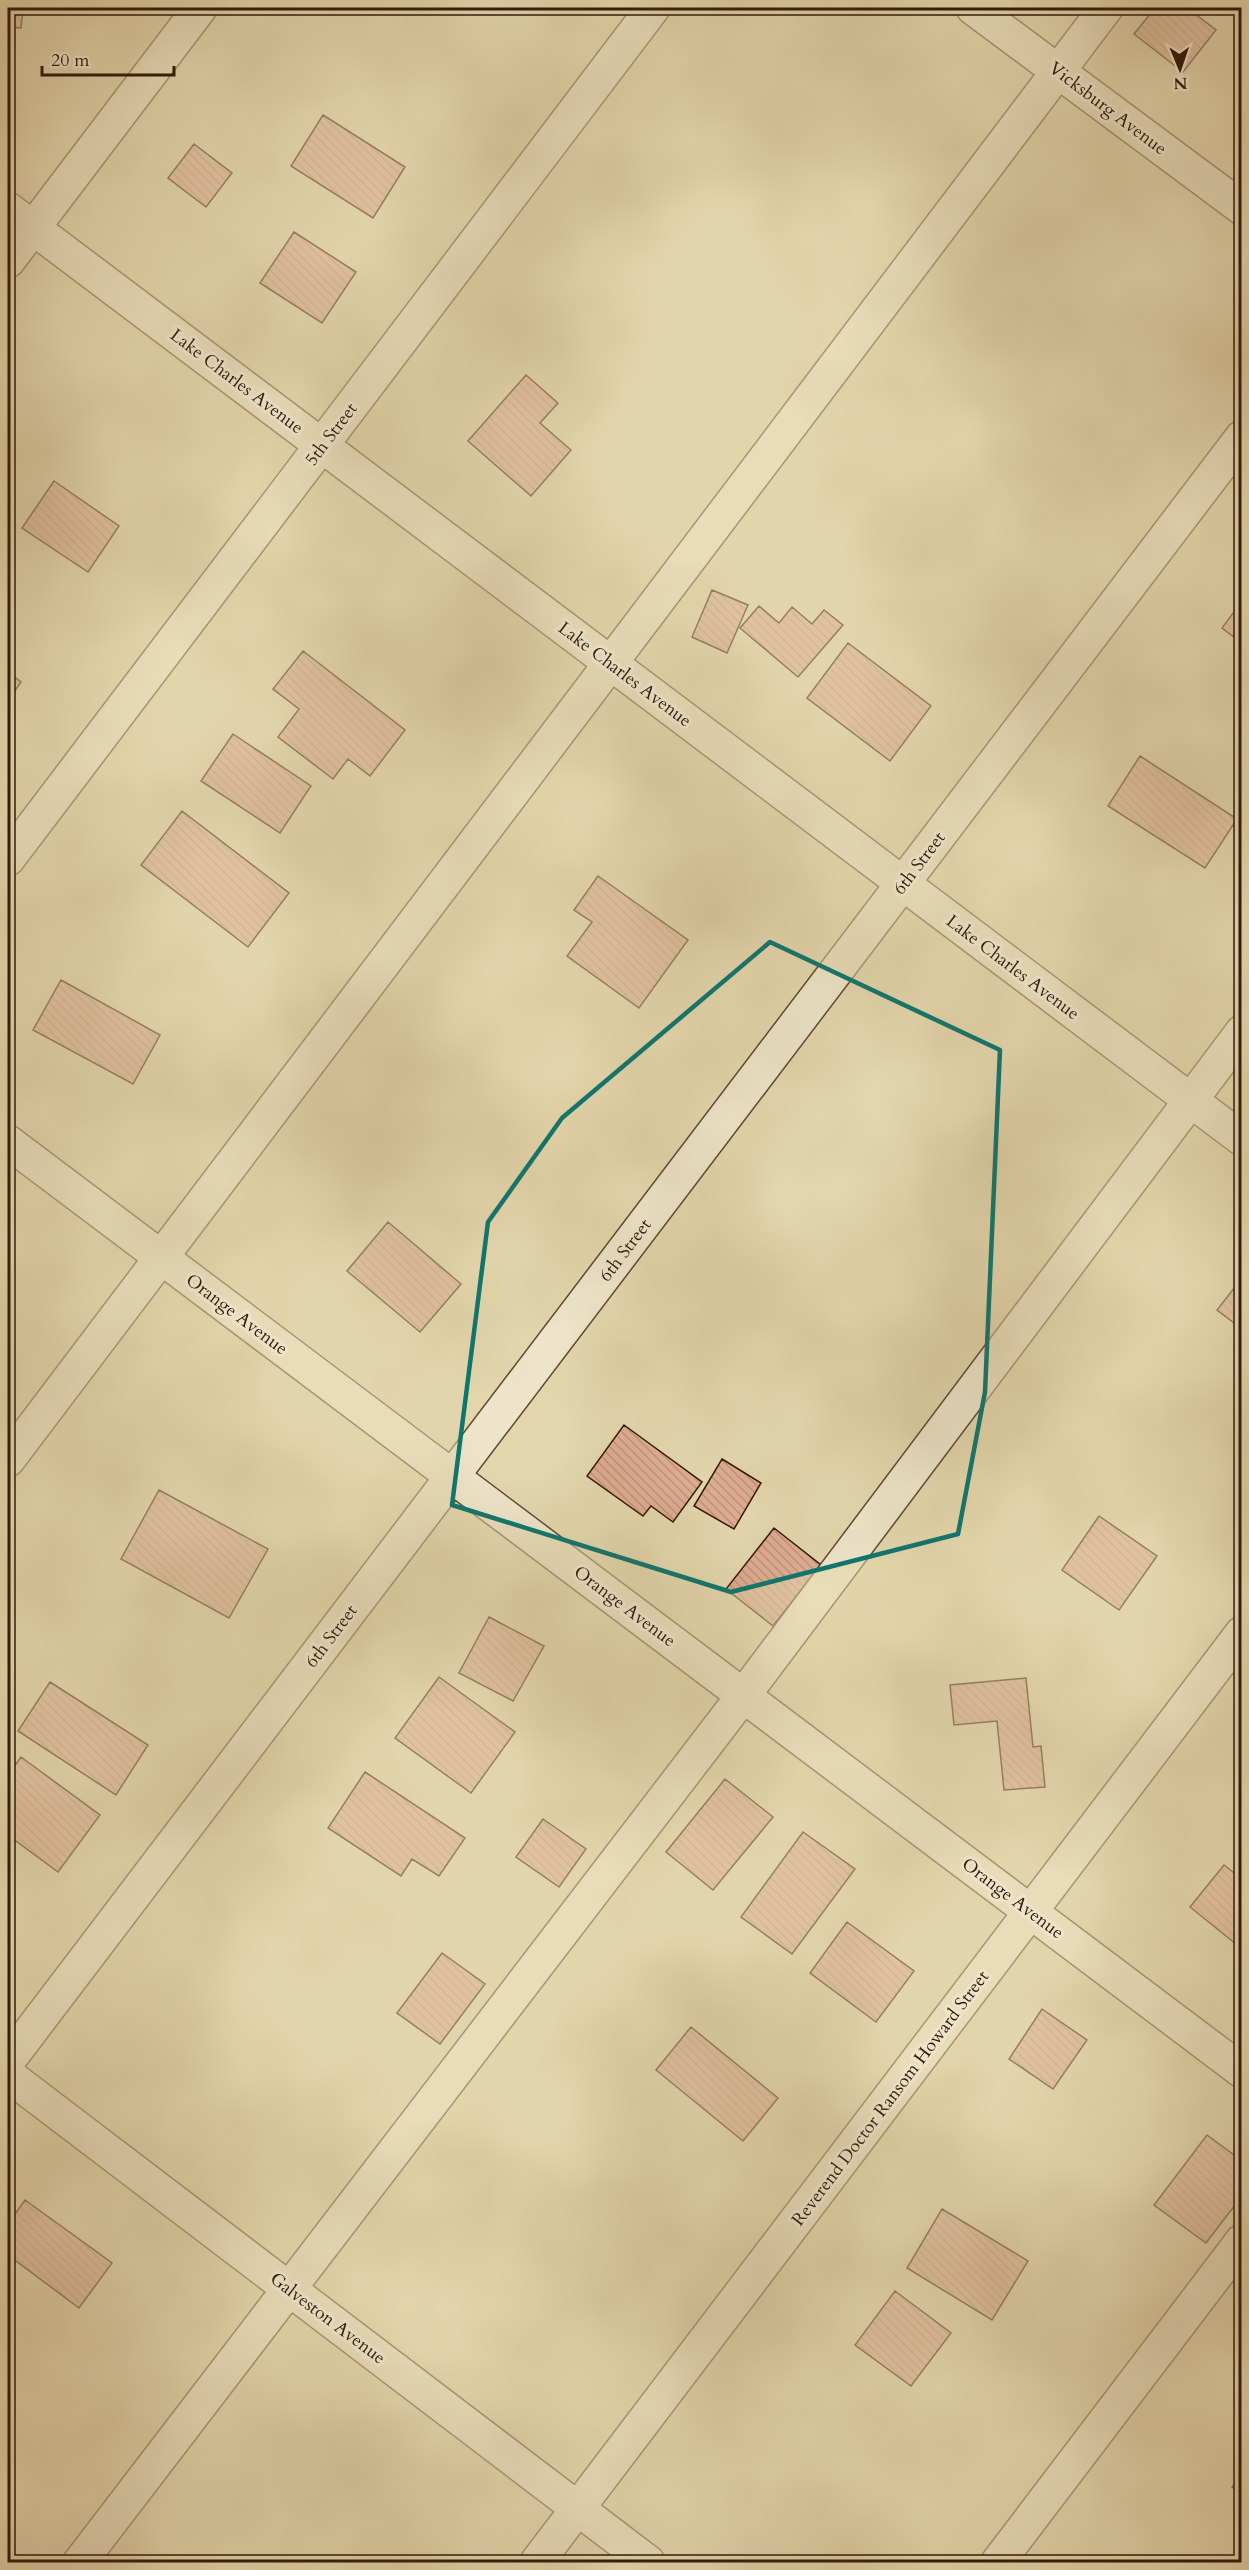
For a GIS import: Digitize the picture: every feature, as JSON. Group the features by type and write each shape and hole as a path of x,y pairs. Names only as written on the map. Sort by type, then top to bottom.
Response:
{"street":[{"path":"8,261 20,219 200,8"},
{"name":"5th Street","path":"8,859 653,8"},
{"name":"Vicksburg Avenue","path":"973,8 1242,208"},
{"path":"8,1460 1106,8"},
{"name":"Lake Charles Avenue","path":"20,219 1242,1139"},
{"name":"6th Street","path":"8,2061 1242,437"},
{"path":"80,2562 743,1696 1242,1032"},
{"name":"Orange Avenue","path":"8,1142 1242,2071"},
{"name":"Reverend Doctor Ransom Howard Street","path":"537,2562 1242,1633"},
{"name":"Galveston Avenue","path":"8,2075 648,2562"},
{"path":"998,2562 1242,2241"}],"highlighted area":[{"path":"770,942 1000,1050 985,1392 958,1534 731,1592 452,1505 488,1222 562,1118"}],"building":[{"path":"8,8 23,8 21,28 8,27"},
{"path":"1155,8 1187,8 1216,30 1183,72 1134,34"},
{"path":"323,115 405,167 373,218 291,166"},
{"path":"194,144 232,173 206,207 168,178"},
{"path":"294,232 356,272 322,323 260,283"},
{"path":"526,375 558,403 540,423 571,450 531,496 468,441"},
{"path":"54,481 119,526 88,572 22,528"},
{"path":"712,590 748,605 727,653 692,637"},
{"path":"1242,601 1242,643 1222,628"},
{"path":"759,606 779,623 792,607 812,624 824,610 843,625 798,677 740,628"},
{"path":"848,643 931,706 890,761 807,698"},
{"path":"303,651 405,730 370,776 348,759 333,779 278,737 299,709 273,689"},
{"path":"8,672 21,682 8,701"},
{"path":"233,734 311,786 280,833 201,781"},
{"path":"1140,756 1237,819 1205,868 1108,806"},
{"path":"182,811 289,893 248,947 141,865"},
{"path":"598,876 688,940 639,1008 567,956 592,922 574,910"},
{"path":"61,980 160,1035 133,1084 33,1030"},
{"path":"388,1222 461,1284 420,1332 347,1271"},
{"path":"1242,1278 1242,1329 1217,1310"},
{"path":"624,1425 702,1482 673,1522 651,1506 643,1516 587,1476"},
{"path":"722,1459 761,1483 734,1529 694,1506"},
{"path":"159,1490 268,1549 229,1618 121,1559"},
{"path":"1099,1516 1157,1556 1119,1610 1062,1570"},
{"path":"774,1528 821,1565 773,1626 726,1589"},
{"path":"489,1617 544,1646 513,1701 459,1673"},
{"path":"439,1677 515,1732 471,1793 395,1738"},
{"path":"1026,1678 1033,1747 1041,1746 1045,1787 1004,1790 997,1721 954,1725 950,1685"},
{"path":"50,1682 148,1745 116,1795 18,1731"},
{"path":"21,1757 100,1815 58,1872 8,1835 8,1775"},
{"path":"365,1772 465,1838 439,1876 412,1859 401,1876 328,1828"},
{"path":"725,1779 773,1817 713,1890 666,1852"},
{"path":"543,1819 586,1849 559,1887 516,1857"},
{"path":"803,1832 855,1869 792,1954 741,1917"},
{"path":"1224,1865 1242,1879 1242,1949 1190,1907"},
{"path":"847,1922 914,1971 876,2022 810,1973"},
{"path":"442,1953 485,1984 440,2044 397,2013"},
{"path":"1042,2009 1087,2040 1053,2089 1009,2059"},
{"path":"691,2027 778,2098 743,2141 656,2070"},
{"path":"1207,2135 1242,2161 1242,2196 1206,2243 1154,2205"},
{"path":"25,2200 112,2263 79,2308 8,2255 8,2224"},
{"path":"942,2209 1028,2261 992,2320 907,2268"},
{"path":"895,2291 951,2333 911,2386 855,2345"},
{"path":"1242,2474 1242,2494 1232,2487"}]}
